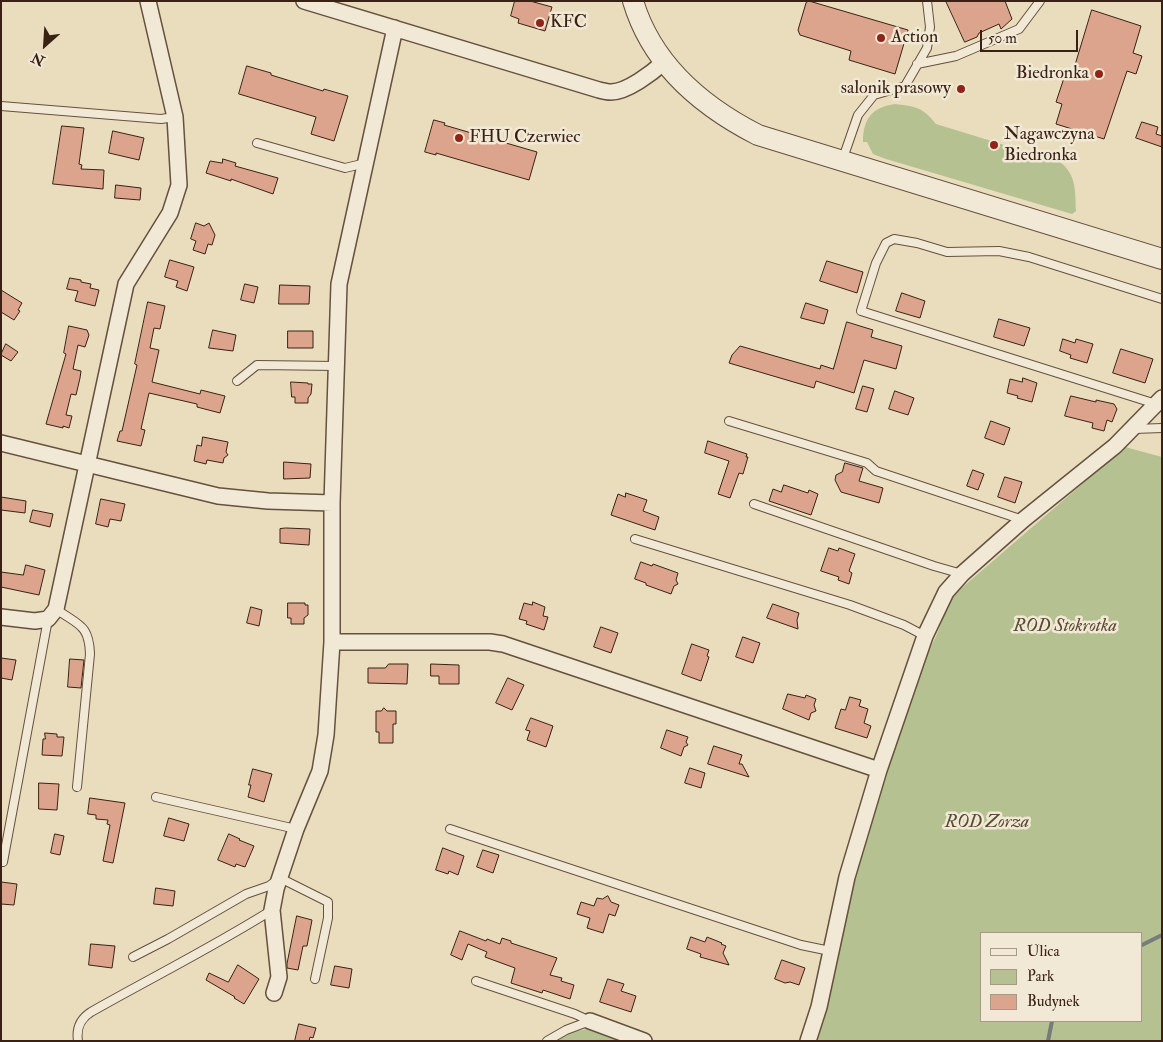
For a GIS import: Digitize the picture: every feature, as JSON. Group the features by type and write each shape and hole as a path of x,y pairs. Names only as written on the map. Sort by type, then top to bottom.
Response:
{"street":[{"path":"1,616 35,621 52,614 126,284 170,213 179,185 175,117 148,1"},
{"path":"304,1 599,90 613,92 634,84 656,70 664,62"},
{"path":"620,1 639,22 664,62 701,100 730,121 758,135 1162,259"},
{"path":"633,1 639,22"},
{"path":"274,993 279,977 272,910 296,829 320,771 326,735 332,642 332,503 339,284 395,28"},
{"path":"808,1041 819,1007 847,877 879,770 946,592 962,574 1023,520 1112,455 1132,429 1159,401"},
{"path":"1,443 218,496 268,502 332,503"},
{"path":"332,642 490,642 503,644 879,770"},
{"path":"590,1021 644,1041"}],"lane":[{"path":"842,161 858,115 874,95 905,86 927,48 930,27 926,1"},
{"path":"917,64 956,56 1019,29 1040,1"},
{"path":"1,106 160,119 175,117"},
{"path":"257,143 345,168 366,163"},
{"path":"1159,401 861,312 876,263 886,243 894,239 917,243 947,252 999,251 1029,257 1162,299"},
{"path":"237,381 257,365 336,366"},
{"path":"729,420 866,463 876,471 1023,520"},
{"path":"1132,429 1162,428"},
{"path":"754,504 925,564 962,574"},
{"path":"635,539 850,604 930,633"},
{"path":"3,862 52,614 85,630 89,639 90,654 77,787"},
{"path":"156,797 296,829"},
{"path":"450,828 801,945 830,951"},
{"path":"133,957 246,894 268,886 280,878 328,902 328,918 315,979"},
{"path":"78,1041 77,1031 80,1023 91,1012 230,936 272,910"},
{"path":"476,981 575,1014 590,1021"},
{"path":"547,1041 566,1030 590,1021"}],"green space":[{"path":"895,104 919,109 927,114 936,124 1060,162 1070,172 1074,184 1076,211 1072,214 873,154 867,142 863,142 867,121 875,111"},
{"name":"ROD Zorza","path":"1125,447 1162,457 1162,1041 815,1041 854,880 916,677 937,634 950,598"},
{"path":"587,1029 596,1030 625,1041 556,1041 568,1033"}],"building":[{"path":"515,1 530,1 552,7 545,31 518,23 519,19 511,16"},
{"path":"809,1 908,30 895,74 849,60 851,51 800,35 798,30 806,3"},
{"path":"946,1 1005,1 1012,19 1001,29 999,24 965,42"},
{"name":"Biedronka","path":"1092,10 1141,26 1133,53 1142,56 1136,74 1127,71 1104,139 1056,124 1062,104 1056,102 1065,75 1071,77"},
{"path":"247,66 323,91 324,89 348,96 334,141 311,134 316,117 239,94"},
{"name":"FHU Czerwiec","path":"434,120 445,123 444,125 537,152 529,180 436,153 436,155 425,152"},
{"path":"1142,122 1158,127 1156,134 1162,136 1162,147 1136,138"},
{"path":"62,126 84,128 79,164 82,165 81,169 104,170 103,189 53,184"},
{"path":"113,131 144,138 139,160 109,153"},
{"path":"223,159 236,163 235,166 278,178 273,194 231,179 231,181 206,173 210,161 222,163"},
{"path":"116,185 141,188 140,200 115,198"},
{"path":"196,223 204,226 209,223 215,235 212,245 208,244 205,254 193,250 196,241 191,239"},
{"path":"170,260 194,267 187,291 176,287 178,281 165,277"},
{"path":"827,261 863,272 857,293 820,281"},
{"path":"70,278 91,284 90,288 99,290 95,306 75,301 78,291 67,289"},
{"path":"245,284 258,287 254,303 241,300"},
{"path":"280,285 310,286 309,304 279,304"},
{"path":"1,290 22,303 18,310 20,311 14,320 1,312"},
{"path":"902,293 925,301 920,318 896,311"},
{"path":"148,302 165,306 160,329 154,328 150,348 159,350 152,382 200,394 201,390 225,396 220,413 197,407 197,404 149,393 141,429 145,430 141,446 117,441 120,431 122,431 137,365 135,364"},
{"path":"806,303 828,310 824,324 801,318"},
{"path":"999,319 1030,328 1024,346 994,337"},
{"path":"847,322 873,330 871,337 902,346 896,369 864,360 854,393 816,381 814,388 729,363 732,355 740,346 820,369 821,365 833,369"},
{"path":"69,326 87,330 89,335 85,347 78,345 73,369 81,371 80,378 76,395 71,394 66,415 72,416 69,428 63,426 63,428 46,424 66,354 64,353"},
{"path":"213,330 236,335 233,351 209,348"},
{"path":"288,331 313,331 313,348 288,348"},
{"path":"1063,339 1075,343 1076,339 1093,344 1087,363 1070,358 1071,355 1060,351"},
{"path":"6,344 18,352 11,361 1,355"},
{"path":"1121,349 1153,359 1145,383 1113,373"},
{"path":"1023,378 1037,383 1032,402 1007,393 1010,379 1022,382"},
{"path":"291,382 312,384 308,403 295,403 295,397 292,397"},
{"path":"863,386 874,389 867,412 856,409"},
{"path":"895,391 914,398 908,415 889,409"},
{"path":"1071,396 1114,404 1117,409 1112,422 1107,420 1104,431 1092,428 1093,423 1065,416"},
{"path":"991,421 1010,428 1004,445 985,438"},
{"path":"203,437 228,442 226,452 228,455 224,458 223,463 207,460 206,464 194,461 197,445 201,446"},
{"path":"708,441 747,454 746,457 748,457 743,474 739,473 730,498 718,494 729,461 705,453"},
{"path":"284,462 311,464 310,478 284,479"},
{"path":"845,463 863,468 859,481 883,488 879,503 841,492 835,480 836,475 842,472"},
{"path":"973,470 984,474 978,490 967,486"},
{"path":"1005,477 1022,482 1015,503 998,497"},
{"path":"784,485 808,493 809,490 818,494 811,515 769,501 773,489 781,492"},
{"path":"626,493 647,500 643,511 659,517 655,530 611,515 618,494 625,497"},
{"path":"1,497 26,501 25,513 1,510"},
{"path":"101,499 125,504 121,521 110,519 108,527 96,524"},
{"path":"33,510 53,514 50,527 30,522"},
{"path":"280,529 310,529 309,545 280,543"},
{"path":"829,548 838,551 839,548 855,554 849,571 852,573 849,584 838,580 839,577 821,571"},
{"path":"641,562 652,566 653,564 678,573 676,580 678,584 674,586 671,594 635,579"},
{"path":"26,565 45,570 39,595 1,587 1,572 23,575"},
{"path":"533,602 545,607 543,616 548,617 544,630 526,624 527,621 519,619 524,603 532,605"},
{"path":"288,603 305,603 305,605 308,605 308,615 304,618 304,624 291,624 291,618 288,618"},
{"path":"773,604 799,613 797,620 798,629 767,618"},
{"path":"251,607 262,610 259,626 247,623"},
{"path":"601,627 618,633 611,653 594,647"},
{"path":"743,637 760,643 753,663 736,657"},
{"path":"692,644 709,650 707,656 709,657 701,681 682,674"},
{"path":"1,658 16,660 12,680 1,678"},
{"path":"70,659 84,660 81,688 68,687"},
{"path":"389,664 408,664 407,684 368,683 368,668 385,668"},
{"path":"431,664 459,665 459,684 439,684 439,676 431,676"},
{"path":"508,678 524,685 512,710 496,703"},
{"path":"788,694 805,698 806,695 816,699 814,705 816,711 811,713 809,720 783,709"},
{"path":"850,697 861,700 859,706 868,709 864,723 871,726 867,738 835,728 841,709 845,710"},
{"path":"384,708 387,711 396,711 396,724 393,724 393,743 379,743 379,732 376,732 376,711 381,711"},
{"path":"531,718 553,726 546,747 527,740 530,731 526,730"},
{"path":"667,730 688,737 686,742 688,745 684,747 681,756 661,748"},
{"path":"45,733 64,737 62,756 42,755"},
{"path":"714,746 742,755 739,764 742,764 749,777 708,764"},
{"path":"690,768 705,773 701,788 685,783"},
{"path":"253,769 272,774 264,802 248,797"},
{"path":"39,783 59,784 57,810 39,809"},
{"path":"90,798 125,803 113,863 103,861 110,825 107,824 108,820 96,819 96,815 88,814"},
{"path":"169,818 189,824 184,841 164,836"},
{"path":"55,834 64,836 60,855 51,853"},
{"path":"229,834 254,846 245,867 236,864 235,867 218,860"},
{"path":"443,848 464,856 458,875 449,871 448,874 436,870"},
{"path":"483,850 499,855 493,873 477,867"},
{"path":"1,882 17,884 14,905 1,904"},
{"path":"156,888 175,891 173,906 154,904"},
{"path":"608,896 611,902 619,905 615,916 609,914 603,933 587,928 590,918 577,914 581,902 594,906 597,898 602,899"},
{"path":"297,916 312,920 307,946 303,946 298,970 287,968"},
{"path":"460,931 500,944 502,938 511,941 511,943 557,958 550,975 562,978 561,981 574,985 570,999 543,990 542,993 511,983 515,968 485,957 487,952 468,944 462,960 451,955"},
{"path":"691,937 705,942 707,937 722,943 726,946 723,953 729,965 700,957 701,954 687,949"},
{"path":"91,944 115,946 112,968 89,965"},
{"path":"782,960 805,968 799,985 775,979"},
{"path":"238,965 259,979 244,1004 206,980 209,973 228,982"},
{"path":"335,966 352,969 349,988 331,985"},
{"path":"608,979 624,984 621,991 636,996 631,1012 600,1002"},
{"path":"299,1024 316,1028 313,1038 310,1037 309,1041 295,1041"}],"waterway":[{"path":"1143,944 1162,935"},
{"path":"1048,1041 1052,1022"}],"place":[{"name":"KFC","path":"540,23"},
{"name":"Action","path":"881,38"},
{"name":"Biedronka","path":"1099,74"},
{"name":"salonik prasowy","path":"961,89"},
{"name":"FHU Czerwiec","path":"459,138"},
{"name":"Nagawczyna Biedronka","path":"994,145"}],"park label":[{"name":"ROD Stokrotka","path":"1065,627"}]}
